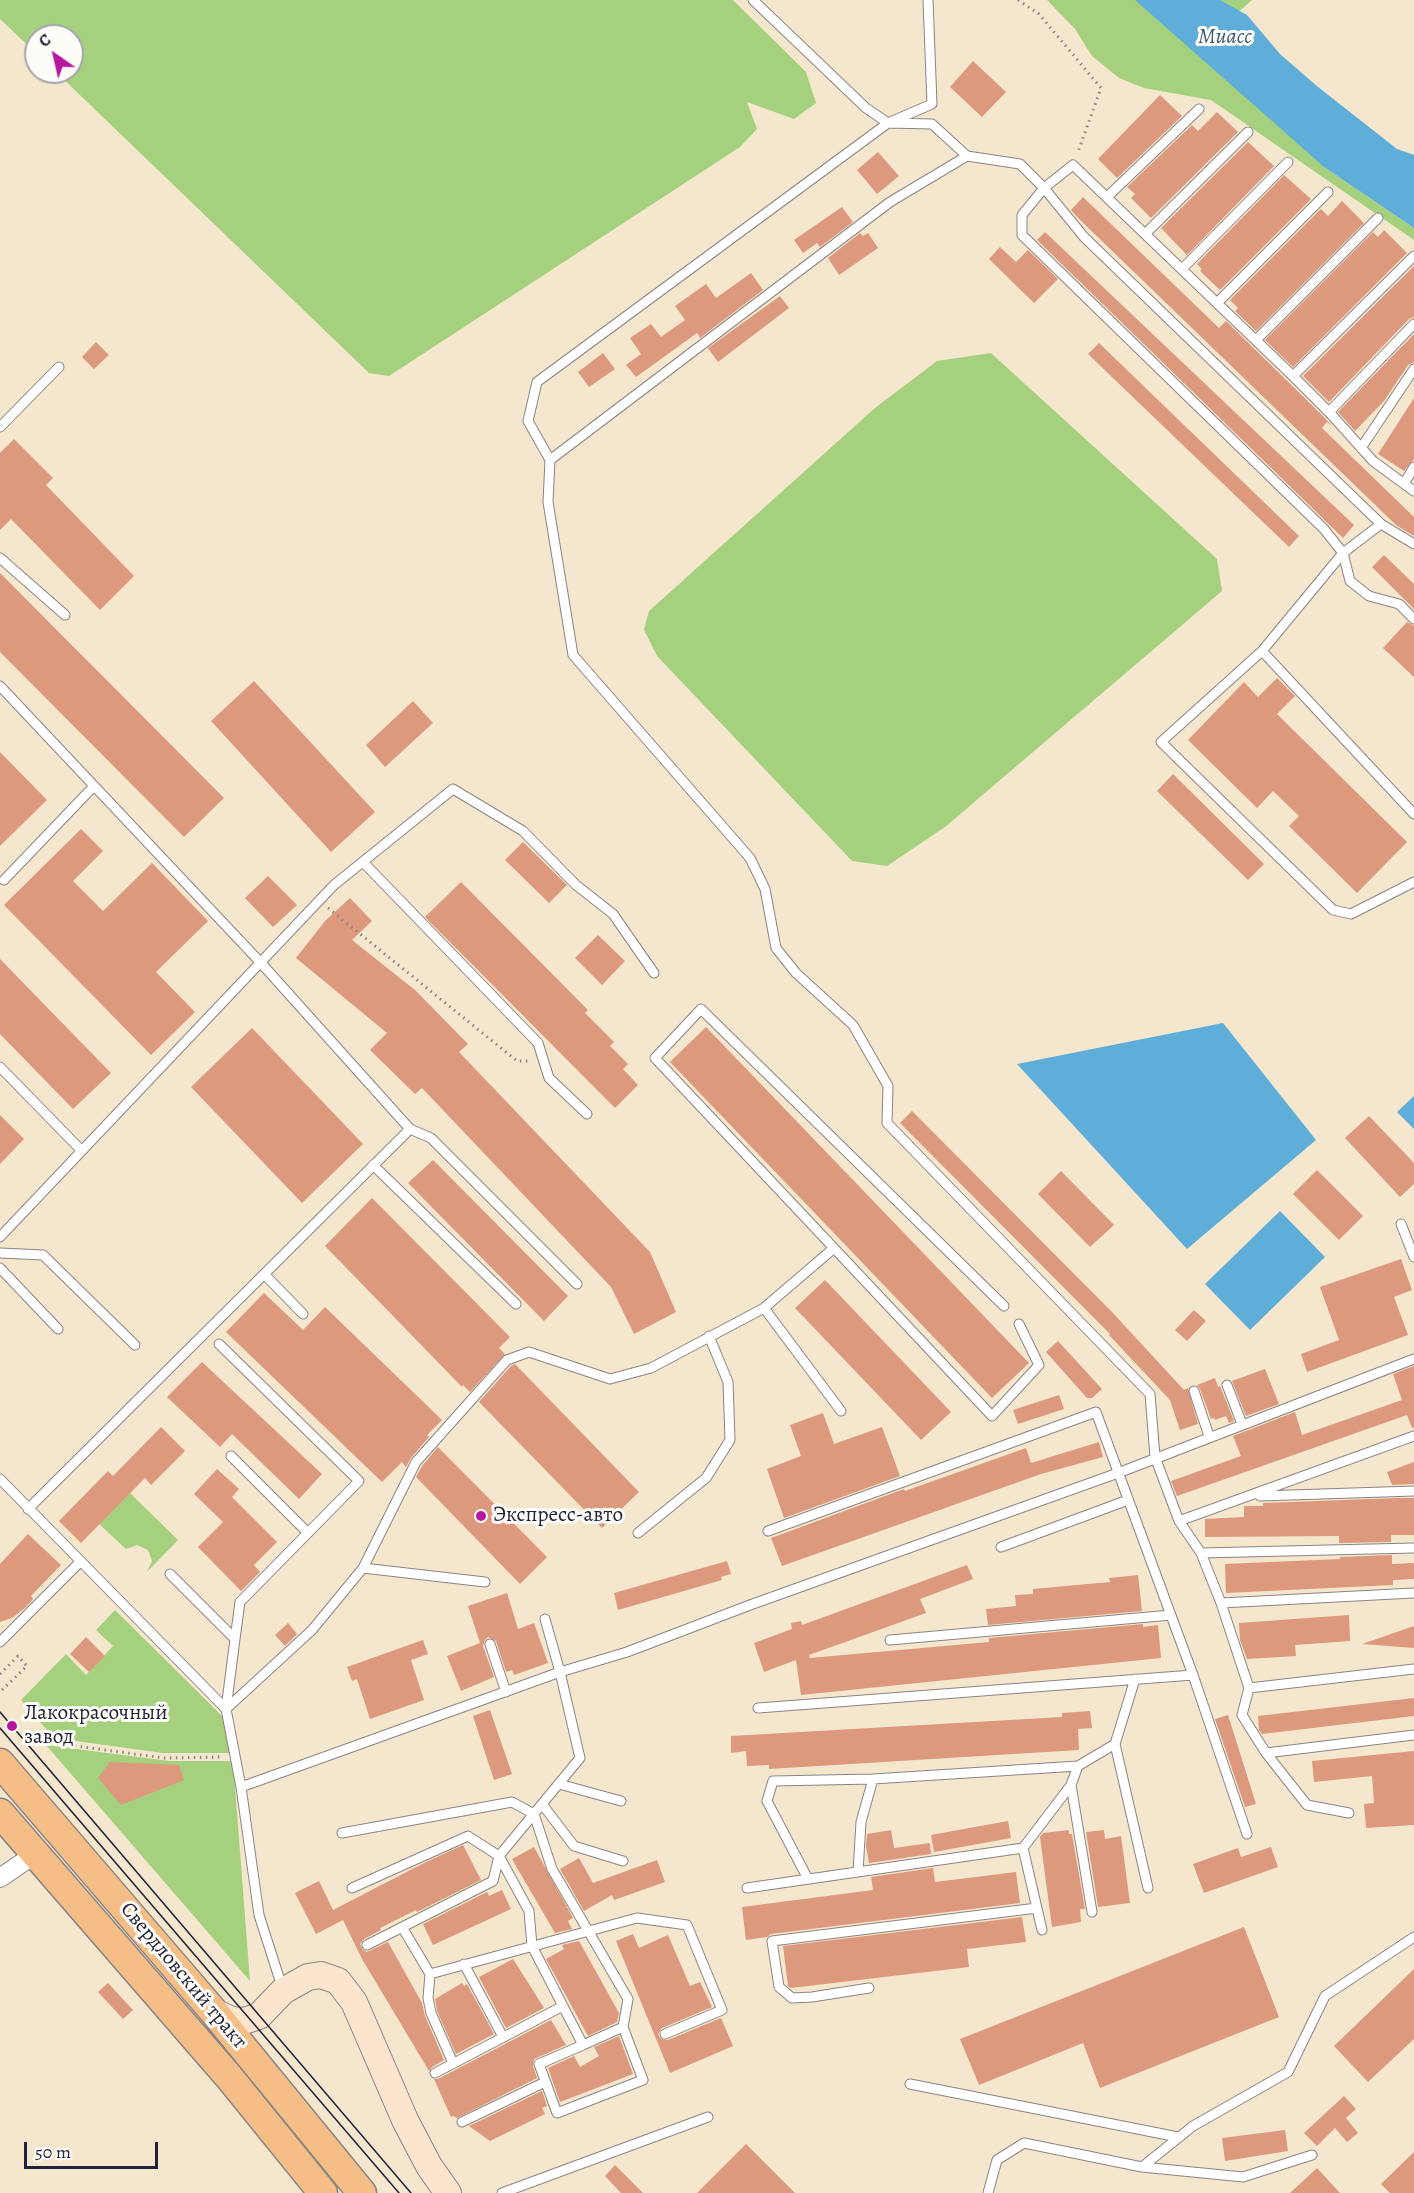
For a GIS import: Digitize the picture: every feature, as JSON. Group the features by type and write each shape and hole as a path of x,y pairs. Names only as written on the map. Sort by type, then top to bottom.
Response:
{"main road":[{"name":"Свердловский тракт","path":"0,1762 214,2012 362,2193"},
{"name":"Свердловский тракт","path":"0,1813 229,2077 323,2193"},
{"path":"35,1854 60,1833"},
{"path":"214,2012 238,2021 259,2016 283,1991 308,1977 321,1975 338,1981 354,2002 374,2043 405,2120 429,2166 448,2193"},
{"path":"259,2016 256,2040 266,2076"}],"street":[{"path":"0,1878 35,1854"}],"lane":[{"path":"753,0 866,108 888,123 932,124 967,156 1020,164 1044,188 1084,237 1381,524 1414,544"},
{"path":"928,0 932,104 888,123 537,382 528,421 550,460 548,502 573,655 750,858 765,889 776,948 796,973 854,1025 888,1086 887,1123 1150,1394 1155,1457 1179,1521 1201,1553 1221,1603 1249,1688 1242,1715 1266,1753 1307,1805 1349,1813"},
{"path":"1107,197 1199,109"},
{"path":"1145,234 1248,132"},
{"path":"550,460 890,201 967,156"},
{"path":"1182,269 1288,162"},
{"path":"1414,491 1405,482 1372,461 1329,412 1293,376 1073,165 1044,188 1023,215 1022,235 1324,529 1343,553 1350,581 1369,596 1399,604 1414,619"},
{"path":"1217,303 1328,192"},
{"path":"1256,340 1378,218"},
{"path":"1293,376 1414,256"},
{"path":"1329,412 1414,324"},
{"path":"0,427 59,367"},
{"path":"1361,448 1414,369"},
{"path":"1405,482 1414,467"},
{"path":"1381,524 1343,553 1262,651 1161,742 1332,910 1351,914 1414,882"},
{"path":"0,558 64,615"},
{"path":"1262,651 1414,814"},
{"path":"0,686 261,963 410,1129 431,1138 577,1284"},
{"path":"4,880 94,786"},
{"path":"0,1237 334,885 453,789 523,831 576,885 613,914 654,973"},
{"path":"363,862 538,1043 549,1078 587,1114"},
{"path":"1004,1306 701,1009 655,1058 992,1416 1039,1365 1019,1324"},
{"path":"0,1067 81,1150"},
{"path":"28,1509 410,1129"},
{"path":"374,1165 516,1304"},
{"path":"1401,1224 1414,1257"},
{"path":"226,1709 312,1630 363,1568 416,1462 507,1360 529,1352 610,1379 651,1368 764,1308 834,1248"},
{"path":"0,1253 43,1255 135,1345"},
{"path":"0,1268 58,1329"},
{"path":"264,1274 303,1314"},
{"path":"764,1308 842,1411"},
{"path":"638,1533 706,1478 730,1440 728,1382 709,1336"},
{"path":"219,1344 359,1481 240,1602 226,1709 241,1787 259,1915 283,1991"},
{"path":"241,1787 560,1672 627,1652 750,1605 1118,1473 1209,1436 1414,1359"},
{"path":"1227,1385 1242,1424"},
{"path":"1194,1390 1209,1436"},
{"path":"768,1531 1096,1412 1193,1675 1247,1834"},
{"path":"1179,1521 1414,1436"},
{"path":"231,1456 308,1533"},
{"path":"0,1479 226,1709"},
{"path":"1252,1496 1414,1491"},
{"path":"1001,1546 1128,1500"},
{"path":"1201,1553 1414,1548"},
{"path":"0,1642 80,1562"},
{"path":"363,1568 484,1582"},
{"path":"170,1575 235,1639"},
{"path":"1221,1603 1414,1593"},
{"path":"890,1640 1171,1615"},
{"path":"367,1945 494,1881 499,1856 580,1758 545,1619"},
{"path":"490,1644 506,1692"},
{"path":"1249,1688 1414,1669"},
{"path":"758,1708 1193,1675"},
{"path":"1135,1679 1115,1744 1148,1888"},
{"path":"1266,1753 1414,1735"},
{"path":"808,1879 767,1801 773,1781 873,1779 1078,1766 1115,1744"},
{"path":"747,1888 1023,1848 1071,1785 1078,1766"},
{"path":"858,1872 861,1822 873,1779"},
{"path":"559,1784 621,1801"},
{"path":"1071,1785 1092,1912"},
{"path":"342,1833 512,1802 534,1814 552,1869 628,2000 623,2027 643,2080 557,2113 539,2064 623,2027"},
{"path":"542,1804 574,1846 623,1861"},
{"path":"352,1888 468,1836 499,1856 529,1911 532,1946 583,2045"},
{"path":"1023,1848 1042,1930"},
{"path":"868,1988 792,1998 779,1987 772,1941 1037,1908"},
{"path":"430,1974 638,1918 687,1925 722,2010 665,2034"},
{"path":"402,1927 430,1974 428,1998 431,2013 453,2063"},
{"path":"1142,2167 1193,2126 1288,2072 1325,1996 1414,1937"},
{"path":"464,1964 503,2037"},
{"path":"435,2073 563,2006"},
{"path":"462,2122 545,2082"},
{"path":"910,2084 1178,2137"},
{"path":"502,2193 708,2117"},
{"path":"988,2193 997,2160 1024,2143 1142,2167 1243,2177 1312,2155"}],"path":[{"path":"1018,0 1040,14 1101,88 1073,165"},
{"path":"319,901 517,1061 544,1061"},
{"path":"0,1674 18,1656 27,1666 0,1692"},
{"path":"39,1741 165,1758 236,1757"}],"green space":[{"path":"0,0 733,0 806,72 816,103 794,119 747,102 757,129 740,147 389,376 369,373 68,84 84,84 84,24 24,24 24,42 0,19"},
{"path":"1047,0 1252,0 1227,22 1324,167 1414,228 1414,240 1211,100 1144,88 1119,78 1092,56 1075,29"},
{"path":"991,353 1217,559 1222,591 945,827 887,866 852,861 657,656 644,630 649,611 875,408 937,361"},
{"path":"130,1493 178,1540 147,1572 152,1561 148,1550 137,1545 126,1549 99,1524"},
{"path":"115,1610 222,1716 232,1753 163,1753 39,1736 47,1730 21,1700 66,1654 86,1675 113,1646 96,1630"},
{"path":"46,1745 169,1761 233,1761 250,1981"}],"water":[{"name":"Миасс","path":"1135,0 1220,0 1247,15 1280,54 1318,87 1397,149 1414,155 1414,228 1324,167"},
{"path":"1223,1023 1316,1140 1187,1249 1017,1064"},
{"path":"1414,1096 1414,1129 1397,1112"},
{"path":"1280,1211 1325,1257 1250,1330 1205,1284"}],"building":[{"path":"973,61 1006,92 982,117 950,87"},
{"path":"1160,95 1182,116 1117,178 1098,159"},
{"path":"1217,112 1238,132 1151,218 1131,198 1135,194 1127,187 1192,125 1198,131"},
{"path":"1248,142 1274,166 1187,255 1161,228"},
{"path":"878,152 899,176 877,194 857,170"},
{"path":"1284,175 1311,199 1220,290 1200,271 1202,269 1197,264"},
{"path":"1083,197 1219,328 1226,321 1324,417 1332,426 1327,422 1322,428 1414,517 1414,536 1396,525 1076,216 1071,210"},
{"path":"1342,201 1364,223 1256,331 1235,311 1238,308 1230,300 1321,209 1328,216"},
{"path":"842,207 853,222 820,247 817,243 803,253 794,240"},
{"path":"1384,230 1407,253 1293,367 1265,340 1373,232 1378,237"},
{"path":"1045,232 1354,525 1343,538 1037,240"},
{"path":"860,233 863,236 868,233 878,248 839,275 828,258"},
{"path":"1000,247 1016,262 1028,250 1058,279 1034,303 989,259"},
{"path":"1414,266 1414,317 1409,319 1329,402 1303,376"},
{"path":"751,273 763,290 700,338 697,333 636,377 626,365 641,354 630,338 651,324 661,337 685,320 675,306 706,284 716,298"},
{"path":"780,296 789,308 718,362 708,348"},
{"path":"1414,334 1414,362 1408,365 1384,401 1355,431 1338,412"},
{"path":"96,342 109,355 94,369 82,357"},
{"path":"1099,343 1299,536 1289,547 1088,354"},
{"path":"603,353 615,369 589,387 578,372"},
{"path":"1414,398 1414,459 1404,471 1378,454"},
{"path":"14,439 53,478 46,485 134,576 100,610 11,519 0,530 0,453"},
{"path":"1384,555 1414,584 1414,609 1372,567"},
{"path":"0,573 224,798 184,837 0,652"},
{"path":"1407,622 1414,626 1414,677 1383,648"},
{"path":"1277,678 1295,696 1277,714 1407,842 1357,893 1289,826 1299,816 1273,791 1257,808 1188,740 1244,682 1258,697"},
{"path":"254,681 375,812 331,852 211,721"},
{"path":"413,701 433,723 385,767 366,745"},
{"path":"0,752 47,800 0,846"},
{"path":"1173,774 1264,864 1248,880 1157,791"},
{"path":"81,829 103,851 73,881 103,911 152,863 208,921 156,972 195,1012 151,1055 4,905"},
{"path":"523,842 567,885 549,903 505,860"},
{"path":"268,876 297,905 273,927 245,898"},
{"path":"461,882 588,1010 585,1013 614,1042 610,1046 628,1064 623,1069 638,1085 615,1108 425,917"},
{"path":"350,898 372,921 352,940 415,990 468,1044 459,1052 650,1252 676,1312 634,1334 611,1287 422,1088 415,1094 370,1050 387,1033 296,958 325,921"},
{"path":"598,935 625,961 602,985 575,958"},
{"path":"0,959 111,1073 73,1109 0,1034"},
{"path":"706,1027 1029,1363 992,1398 670,1062"},
{"path":"252,1028 363,1144 302,1203 191,1087"},
{"path":"912,1111 1112,1312 1184,1390 1188,1388 1198,1424 1180,1430 1170,1400 1110,1334 900,1123"},
{"path":"0,1115 24,1139 0,1164"},
{"path":"1369,1116 1414,1163 1414,1184 1400,1197 1345,1138"},
{"path":"433,1160 568,1296 544,1321 408,1183"},
{"path":"1317,1170 1363,1216 1339,1240 1293,1194"},
{"path":"1061,1171 1114,1225 1090,1247 1038,1194"},
{"path":"372,1198 510,1337 499,1348 505,1354 470,1392 463,1385 462,1387 325,1246"},
{"path":"1401,1259 1412,1290 1394,1297 1408,1335 1307,1372 1301,1354 1339,1340 1320,1287"},
{"path":"825,1280 951,1412 921,1440 795,1308"},
{"path":"264,1293 303,1330 325,1307 442,1420 427,1435 429,1437 406,1467 402,1462 382,1482 226,1332"},
{"path":"1194,1310 1206,1321 1187,1341 1175,1330"},
{"path":"1058,1341 1102,1389 1092,1398 1087,1398 1046,1352"},
{"path":"202,1362 322,1474 299,1499 232,1434 220,1447 167,1397"},
{"path":"515,1364 639,1492 602,1528 479,1402"},
{"path":"1414,1366 1414,1427 1412,1428 1407,1415 1177,1496 1171,1481 1241,1456 1233,1436 1295,1412 1302,1435 1402,1400 1393,1374"},
{"path":"1265,1369 1279,1404 1246,1416 1232,1381"},
{"path":"1215,1378 1234,1421 1229,1423 1226,1416 1211,1419 1197,1385"},
{"path":"1059,1395 1064,1409 1018,1424 1013,1410"},
{"path":"823,1413 834,1444 882,1427 900,1476 784,1518 767,1469 801,1456 790,1425"},
{"path":"161,1427 185,1451 151,1485 145,1478 81,1543 59,1521 108,1471 113,1476"},
{"path":"1099,1442 1103,1457 1041,1474 782,1566 771,1538 904,1489 905,1491 1026,1448 1031,1463"},
{"name":"Экспресс-авто","path":"438,1447 547,1557 520,1584 416,1477"},
{"path":"1414,1462 1414,1484 1392,1485 1387,1472"},
{"path":"217,1469 239,1489 232,1497 277,1542 254,1565 260,1572 241,1591 198,1547 223,1522 194,1494"},
{"path":"1414,1498 1414,1535 1391,1535 1391,1542 1339,1543 1339,1536 1205,1537 1205,1519 1244,1517 1244,1506 1263,1506 1263,1503"},
{"path":"28,1534 61,1565 31,1596 33,1599 26,1607 12,1618 0,1622 0,1564"},
{"path":"1392,1555 1392,1564 1414,1563 1414,1579 1393,1580 1393,1585 1226,1593 1225,1564"},
{"path":"727,1561 731,1574 721,1577 722,1580 618,1610 614,1593"},
{"path":"967,1565 973,1579 920,1599 926,1613 809,1655 810,1658 989,1642 989,1638 1143,1624 1143,1627 1158,1625 1161,1658 801,1695 796,1660 764,1672 754,1643 792,1629 791,1623 801,1621 802,1625"},
{"path":"1138,1575 1142,1611 988,1625 986,1609 1016,1606 1015,1595 1033,1594 1033,1589 1110,1582 1109,1578"},
{"path":"507,1593 518,1629 534,1623 548,1663 514,1675 512,1670 506,1672 496,1641 488,1637 483,1646 494,1677 461,1691 447,1656 480,1643 468,1606"},
{"path":"1349,1615 1350,1641 1295,1645 1296,1656 1247,1659 1240,1640 1239,1623"},
{"path":"288,1623 297,1634 285,1646 275,1635"},
{"path":"1414,1626 1414,1648 1362,1644"},
{"path":"86,1637 105,1656 89,1672 70,1654"},
{"path":"423,1640 428,1654 411,1660 424,1700 370,1719 357,1679 352,1681 347,1667"},
{"path":"1414,1698 1414,1716 1262,1734 1259,1730 1258,1716"},
{"path":"490,1710 512,1774 494,1780 473,1716"},
{"path":"1090,1711 1092,1728 1078,1729 1079,1750 769,1769 769,1765 747,1766 746,1751 731,1753 731,1736 1062,1717 1062,1713"},
{"path":"1228,1715 1256,1804 1245,1807 1215,1719"},
{"path":"1414,1751 1414,1825 1366,1828 1364,1804 1374,1803 1372,1776 1314,1782 1312,1761"},
{"path":"110,1762 179,1765 184,1780 121,1805 98,1778"},
{"path":"1008,1821 1011,1838 934,1852 931,1835"},
{"path":"891,1830 894,1848 930,1843 931,1854 869,1863 866,1846 867,1834"},
{"path":"1069,1830 1069,1834 1072,1834 1085,1909 1080,1909 1081,1922 1052,1927 1040,1837 1043,1833"},
{"path":"1104,1830 1105,1839 1121,1836 1130,1903 1098,1907 1086,1832"},
{"path":"463,1845 481,1880 380,1928 381,1930 364,1939 360,1944 367,1952 388,1942 422,2003 425,2016 444,2060 429,2071 362,1959 343,1920 316,1934 295,1893 319,1881 333,1910"},
{"path":"534,1847 573,1918 568,1921 572,1929 555,1933 512,1859"},
{"path":"1271,1847 1278,1867 1204,1893 1193,1864 1238,1848 1241,1857"},
{"path":"579,1858 593,1883 657,1860 665,1882 614,1900 612,1895 584,1911 560,1869"},
{"path":"933,1868 935,1882 1016,1872 1020,1903 771,1934 767,1937 746,1940 742,1907 873,1890 871,1877"},
{"path":"502,1890 511,1909 433,1945 423,1924 487,1892 489,1896"},
{"path":"1022,1917 1026,1942 967,1949 969,1967 791,1988 788,1986 783,1946"},
{"path":"1244,1927 1279,2017 1100,2088 1083,2043 979,2085 960,2039"},
{"path":"633,1934 639,1948 668,1935 690,1986 700,1982 712,2007 662,2028 658,2034 661,2039 668,2040 721,2018 733,2046 670,2073 616,1941"},
{"path":"579,1941 619,2013 617,2022 588,2036 546,1959 564,1949 562,1945"},
{"path":"513,1959 544,2008 506,2028 479,1977"},
{"path":"1414,1969 1414,2039 1368,2082 1334,2046"},
{"path":"108,1983 133,2010 123,2019 98,1992"},
{"path":"462,1983 464,1986 467,1984 494,2034 456,2054 437,2011 435,1999"},
{"path":"551,2020 566,2045 534,2059 533,2066 537,2078 457,2118 451,2117 434,2079 438,2079"},
{"path":"619,2036 633,2074 560,2102 548,2068 574,2056 580,2067 599,2056 594,2047"},
{"path":"542,2091 547,2106 542,2108 545,2114 490,2141 469,2126"},
{"path":"1344,2096 1356,2109 1346,2118 1358,2133 1347,2142 1335,2128 1317,2146 1304,2133"},
{"path":"1285,2130 1288,2151 1225,2161 1222,2138"},
{"path":"746,2144 795,2193 697,2193"},
{"path":"1414,2152 1414,2193 1390,2193 1381,2184"},
{"path":"615,2165 643,2193 621,2193 605,2176"},
{"path":"1317,2168 1340,2193 1290,2193"}],"tram line":[{"path":"0,1712 411,2193"},
{"path":"0,1728 399,2193"}],"place":[{"name":"Экспресс-авто","path":"481,1516"},
{"name":"Лакокрасочный завод","path":"12,1726"}]}
